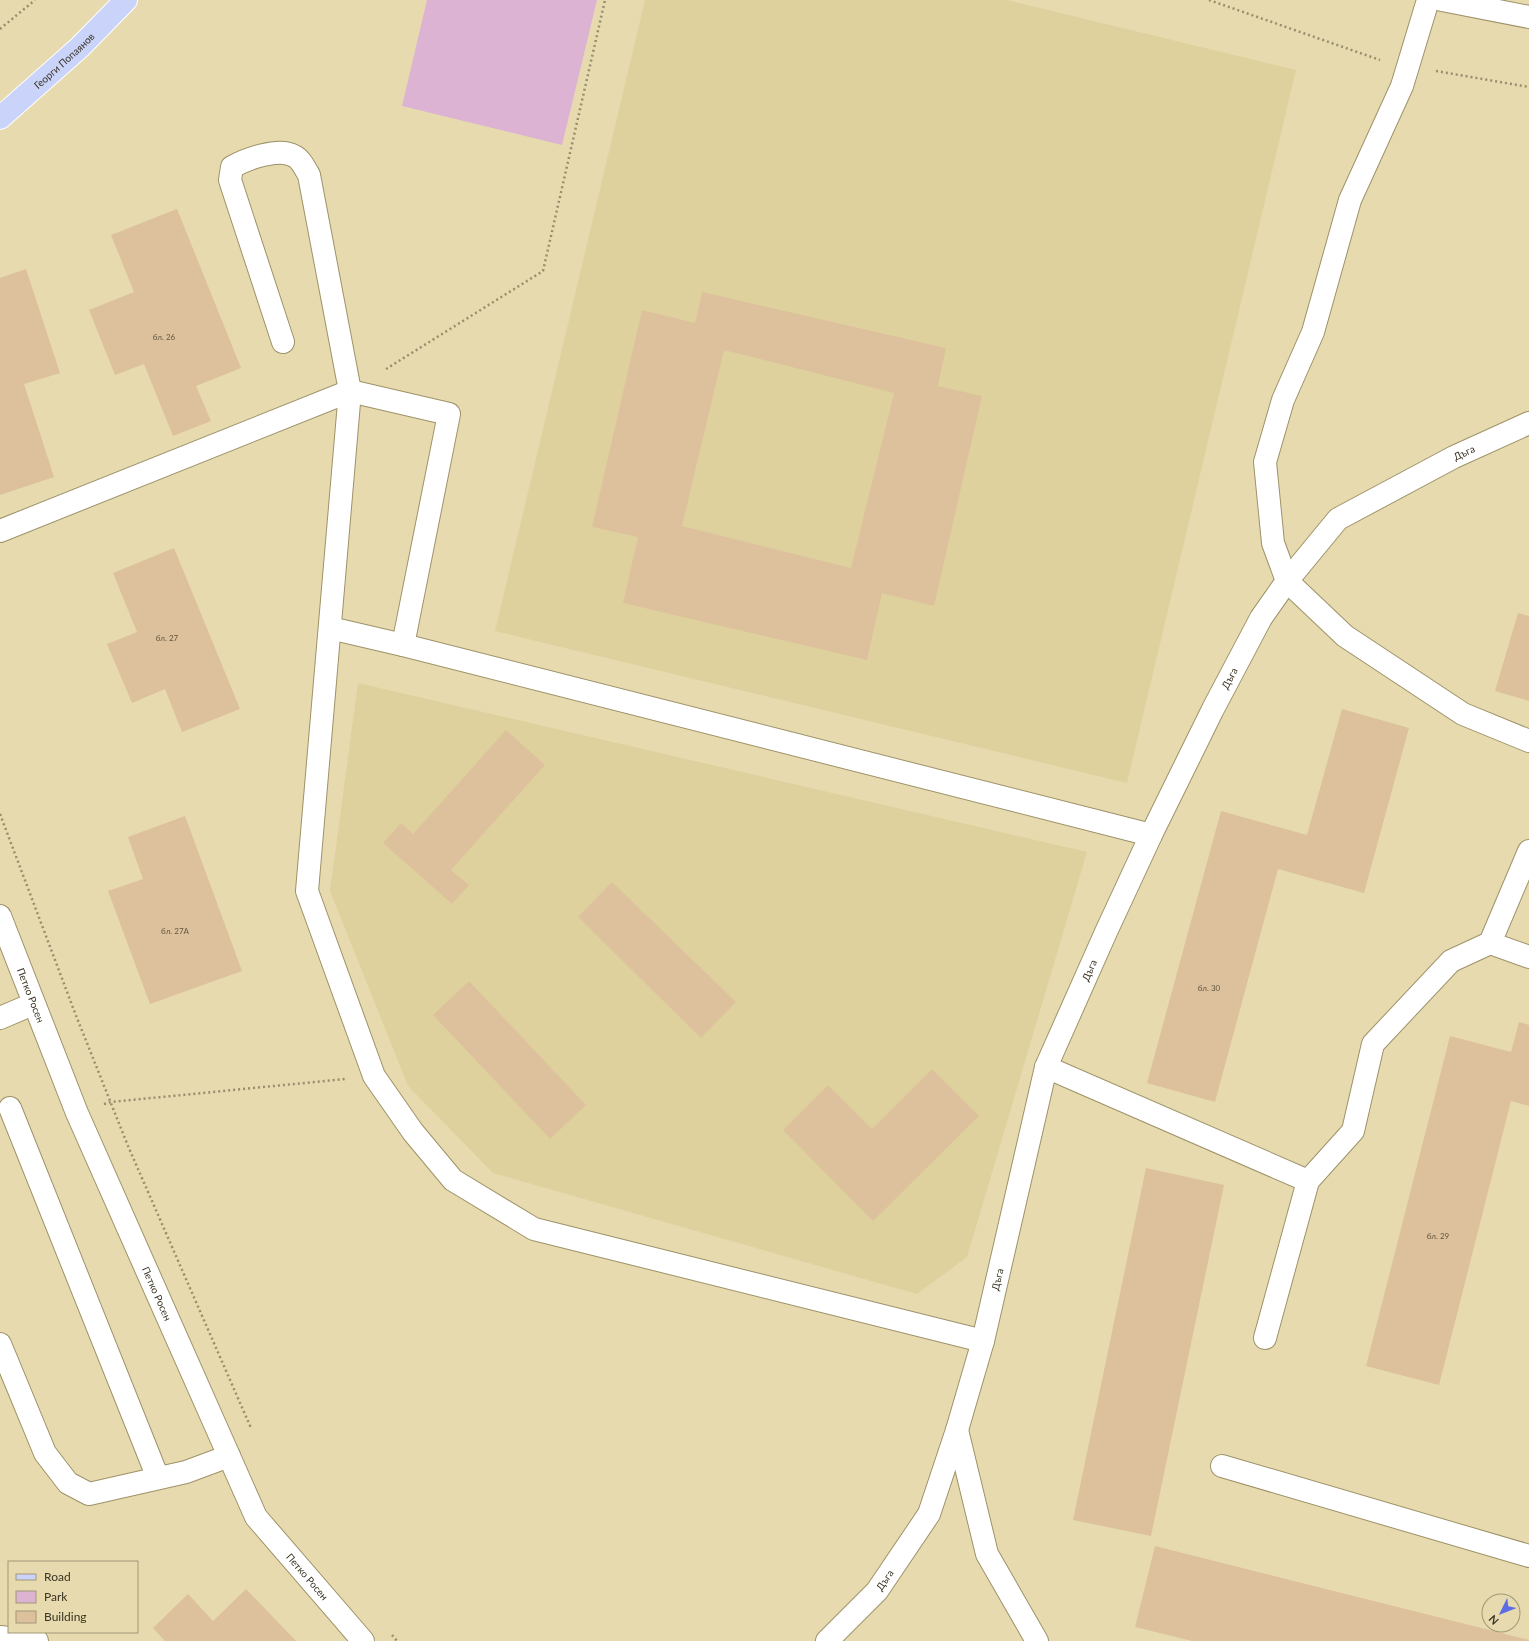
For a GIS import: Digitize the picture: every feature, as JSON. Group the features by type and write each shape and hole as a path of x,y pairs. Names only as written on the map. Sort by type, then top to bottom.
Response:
{"main road":[{"name":"Георги Попаянов","path":"0,118 80,47 126,0"}],"street":[{"path":"1428,0 1402,86 1350,200 1313,332 1283,400 1265,462 1273,543 1287,581 1345,636 1463,714 1529,741"},
{"path":"1442,0 1529,17"},
{"path":"283,342 230,180 232,167 244,160 281,152 294,156 302,164 309,175 350,391 307,891 374,1076 413,1132 453,1180 534,1229 983,1341"},
{"path":"0,530 350,391 449,414 402,645"},
{"name":"Дъга","path":"828,1641 877,1591 929,1514 957,1430 983,1341 1046,1067 1106,932 1152,835 1213,708 1261,618 1287,581 1338,519 1454,457 1529,423"},
{"path":"330,628 1152,835"},
{"path":"1265,1338 1308,1182 1352,1131 1373,1044 1451,961 1490,943 1529,851"},
{"name":"Петко Росен","path":"0,916 33,1004 77,1113 256,1517 363,1641"},
{"path":"1490,943 1529,957"},
{"path":"0,1018 33,1004"},
{"path":"1046,1067 1308,1182"},
{"path":"10,1108 158,1478"},
{"path":"0,1344 46,1454 68,1483 89,1494 186,1472 229,1456"},
{"path":"957,1430 987,1554 1037,1641"},
{"path":"1222,1466 1529,1556"},
{"path":"0,1637 37,1641"}],"path":[{"path":"0,29 35,0"},
{"path":"350,391 543,271 605,0"},
{"path":"1209,0 1376,60 1529,87"},
{"path":"0,814 128,1146 251,1428"},
{"path":"77,1113 111,1102 374,1076"},
{"path":"392,1635 397,1641"}],"shaded area":[{"path":"645,0 1007,0 1296,70 1127,783 495,631"},
{"path":"358,683 1087,852 967,1257 917,1294 493,1173 408,1086 330,891"}],"green space":[{"path":"427,0 597,0 562,145 402,106"}],"building":[{"path":"177,209 241,368 196,386 211,421 173,436 144,364 115,375 89,310 134,292 111,235"},
{"path":"26,269 60,373 24,384 54,477 0,495 0,278"},
{"path":"702,292 946,348 938,386 982,396 934,606 882,593 867,660 623,603 638,537 592,527 642,310 695,323","holes":["724,350 894,393 851,568 682,526"]},
{"path":"174,548 240,709 182,732 165,689 132,703 107,644 137,632 113,573"},
{"path":"1518,613 1529,616 1529,701 1495,691"},
{"path":"1342,709 1409,728 1364,893 1278,869 1215,1102 1147,1083 1221,811 1307,835"},
{"path":"506,730 545,765 451,870 469,885 452,904 383,843 401,823 413,834"},
{"path":"185,816 242,971 150,1004 108,891 143,879 128,837"},
{"path":"612,882 736,1002 701,1038 578,917"},
{"path":"469,981 586,1105 550,1139 433,1015"},
{"path":"1519,1022 1529,1025 1529,1106 1511,1101 1439,1385 1366,1366 1450,1036 1511,1052"},
{"path":"932,1069 979,1116 873,1221 783,1130 828,1085 872,1129"},
{"path":"1146,1168 1224,1185 1151,1536 1073,1520"},
{"path":"1155,1546 1481,1628 1481,1633 1501,1633 1529,1641 1192,1641 1135,1627"},
{"path":"246,1589 296,1641 165,1641 153,1628 188,1594 213,1621"}]}
